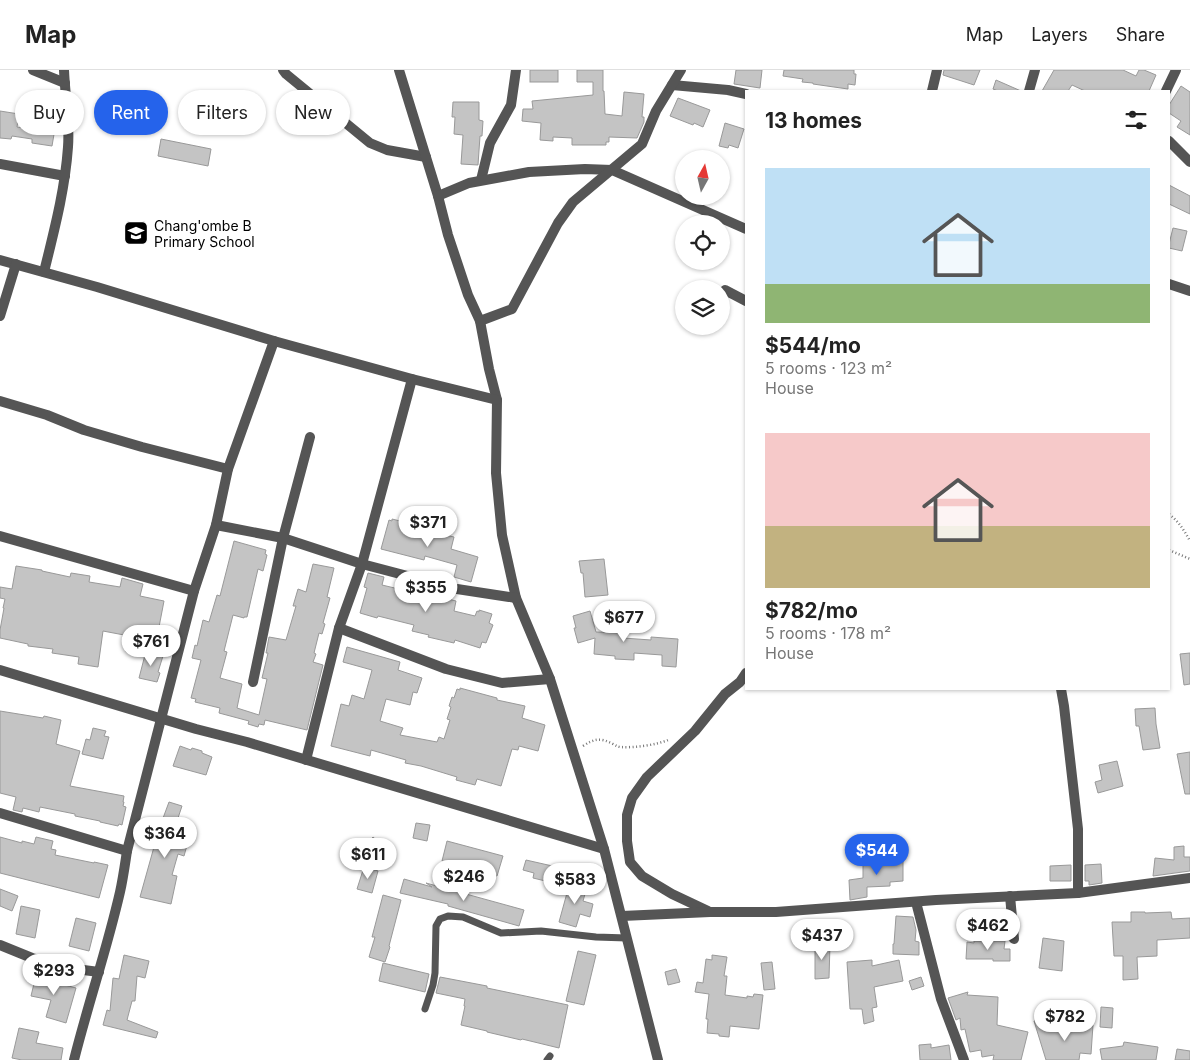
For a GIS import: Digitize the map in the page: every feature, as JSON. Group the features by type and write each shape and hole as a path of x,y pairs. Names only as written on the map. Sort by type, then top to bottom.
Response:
{"street":[{"path":"33,70 65,84"},
{"path":"44,272 65,176 68,146 68,112 64,70"},
{"path":"283,70 321,104 370,143 387,150 426,157"},
{"path":"399,70 438,196 448,235 468,294 480,322 497,400 496,473 502,535 516,598 550,679 604,848 658,1060"},
{"path":"481,180 490,143 511,105 516,70"},
{"path":"480,322 512,309 558,223 573,202 642,144 656,111 681,70"},
{"path":"932,90 937,70"},
{"path":"1029,90 1034,70"},
{"path":"1166,90 1176,70"},
{"path":"672,85 728,90 745,94"},
{"path":"1170,142 1190,162"},
{"path":"0,164 65,176"},
{"path":"438,196 459,186 481,180 529,172 585,169 612,170 745,229"},
{"path":"0,260 274,342 497,400"},
{"path":"0,316 16,264"},
{"path":"1170,284 1190,291"},
{"path":"730,293 745,300"},
{"path":"74,1060 120,891 127,851 160,718 194,591 216,525 228,468 274,342"},
{"path":"306,760 339,628 362,564 412,379"},
{"path":"0,401 47,415 84,430 142,447 228,468"},
{"path":"253,682 283,538 310,437"},
{"path":"216,525 283,538 362,564 457,589 516,598"},
{"path":"0,536 194,591"},
{"path":"339,628 446,669 502,683 550,679"},
{"path":"0,670 604,848"},
{"path":"710,912 672,894 642,876 630,862 627,840 628,815 632,798 647,777 695,732 725,694 740,682 745,674"},
{"path":"1060,690 1064,706 1078,829 1078,892"},
{"path":"0,813 127,851"},
{"path":"622,916 710,912 776,912 1078,892 1190,878"},
{"path":"1010,896 1014,939"},
{"path":"916,902 941,999 964,1060"},
{"path":"0,945 32,958 68,968 99,972"}],"lane":[{"path":"425,1009 435,973 436,926 440,919 444,917 463,918 500,933 540,931 596,937 628,938"}],"path":[{"path":"1170,515 1184,529 1190,541"},
{"path":"1170,550 1190,559"},
{"path":"573,752 596,739 607,741 620,747 657,744 672,739"}],"building":[{"path":"530,70 558,70 558,82 530,82"},
{"path":"577,70 603,70 605,114 622,116 624,92 644,94 642,117 644,117 644,122 637,138 609,137 609,142 606,142 606,145 572,145 572,138 553,137 553,141 540,140 541,123 522,121 523,109 533,109 532,101 593,95 593,82 577,82"},
{"path":"736,70 762,70 760,88 734,84"},
{"path":"784,70 854,70 854,74 856,74 855,85 848,84 848,89 802,82 803,79 783,76"},
{"path":"944,70 980,70 974,85 943,75"},
{"path":"1054,70 1123,70 1136,76 1139,70 1144,70 1156,75 1149,90 1083,90 1072,85 1069,90 1043,90"},
{"path":"996,80 1019,90 996,90 993,89"},
{"path":"1181,86 1190,92 1190,135 1177,127 1181,121 1170,114 1170,103"},
{"path":"678,98 710,110 703,127 670,116"},
{"path":"453,102 479,102 479,120 483,121 478,165 461,164 463,135 454,134 455,117 452,117"},
{"path":"0,111 15,113 15,135 54,135 52,146 32,143 32,139 12,136 11,139 0,138"},
{"path":"725,123 744,129 738,148 729,145 728,148 719,146"},
{"path":"161,139 211,149 208,166 158,156"},
{"path":"1170,186 1190,196 1190,214 1170,204"},
{"path":"1173,228 1187,231 1182,251 1170,248"},
{"path":"392,519 404,522 403,525 454,537 451,549 478,557 471,582 454,577 457,565 425,556 424,560 381,549 389,520 392,521"},
{"path":"234,541 266,550 265,554 267,555 263,571 258,569 247,617 233,615 224,651 227,652 220,678 242,684 237,708 259,715 267,679 262,678 268,653 266,653 269,637 286,640 296,606 293,606 298,589 306,592 313,564 334,568 327,597 330,598 323,623 325,624 322,634 319,633 314,653 316,654 313,662 323,665 307,730 265,720 264,725 259,724 258,727 248,724 249,721 219,713 220,708 195,702 196,699 191,698 201,660 192,658 195,645 197,646 203,620 209,622 217,595 220,596"},
{"path":"604,559 608,595 585,597 583,573 581,573 579,561"},
{"path":"16,566 70,577 71,573 90,576 89,582 120,587 122,578 143,584 140,596 164,601 159,627 156,626 154,632 144,630 138,653 126,652 128,638 123,637 124,635 103,631 98,667 78,664 79,657 52,653 53,649 28,646 28,644 0,638 5,599 0,598 0,587 12,589"},
{"path":"368,573 384,577 382,585 424,595 425,588 441,592 440,597 456,601 454,611 475,616 479,610 492,614 489,623 493,625 486,643 482,642 480,648 455,640 454,643 428,637 429,635 412,631 414,625 360,613 367,588 364,587"},
{"path":"590,611 596,632 623,633 623,638 651,640 651,637 678,639 676,667 662,666 662,655 634,653 634,660 615,659 615,656 594,654 595,638 578,643 574,628 576,628 573,616"},
{"path":"347,647 400,662 398,670 422,678 417,693 413,692 410,705 386,699 380,721 403,728 400,735 437,742 439,737 444,739 450,720 447,719 451,707 449,706 452,697 454,698 457,689 460,690 460,688 497,698 497,700 525,706 522,718 545,725 538,751 519,746 518,750 512,749 501,786 477,779 475,785 456,780 457,777 405,763 406,760 371,750 370,756 331,746 341,704 349,706 352,695 364,699 372,670 343,662"},
{"path":"146,651 163,656 157,682 139,678"},
{"path":"1190,653 1190,684 1184,685 1180,654"},
{"path":"1155,708 1160,748 1143,750 1139,726 1136,726 1135,709"},
{"path":"0,711 61,720 56,744 80,751 70,786 124,796 123,806 126,807 122,825 119,824 118,826 40,807 39,812 23,808 22,812 13,810 16,797 0,793"},
{"path":"93,728 106,731 104,736 109,737 103,759 82,754 86,739 90,740"},
{"path":"180,746 202,751 202,753 212,757 206,775 173,766"},
{"path":"1190,752 1190,794 1185,794 1177,754"},
{"path":"1117,761 1123,786 1098,793 1095,782 1102,780 1099,765"},
{"path":"169,802 182,806 173,833 189,838 184,856 178,854 172,875 177,876 171,904 140,897 159,829"},
{"path":"416,823 430,825 427,841 413,838"},
{"path":"0,837 34,844 36,837 53,841 51,849 56,850 55,855 108,865 99,898 0,873"},
{"path":"373,837 382,845 370,857 362,849"},
{"path":"447,841 503,856 497,876 442,861"},
{"path":"1184,846 1184,857 1190,857 1190,871 1153,876 1155,858 1174,860 1174,847"},
{"path":"903,856 903,881 890,882 890,886 867,887 867,897 850,900 849,880 863,878 863,862 887,862 887,857"},
{"path":"526,860 570,870 566,886 533,878 534,873 523,870"},
{"path":"1101,864 1102,883 1089,885 1089,881 1085,881 1085,865"},
{"path":"1071,865 1071,881 1050,881 1050,866"},
{"path":"364,867 378,871 372,893 357,889"},
{"path":"404,879 432,887 426,883 524,910 519,926 448,906 448,904 400,893"},
{"path":"570,882 587,887 583,901 593,904 590,917 580,914 576,927 559,922"},
{"path":"0,889 18,896 12,911 0,906"},
{"path":"383,895 401,900 385,962 369,957"},
{"path":"21,906 40,910 35,938 16,934"},
{"path":"1131,912 1171,912 1172,919 1190,918 1190,938 1157,940 1157,956 1137,957 1138,979 1123,980 1123,956 1114,956 1112,922 1131,922"},
{"path":"896,916 913,917 916,930 915,941 919,942 919,955 893,954"},
{"path":"76,918 96,923 89,951 69,946"},
{"path":"1043,938 1064,941 1062,971 1039,968"},
{"path":"974,941 1005,941 1004,949 1010,949 1010,961 966,959 967,942 974,943"},
{"path":"815,944 830,944 829,978 815,979"},
{"path":"578,951 596,955 584,1005 566,1001"},
{"path":"124,955 149,961 145,978 137,976 135,1001 132,1001 127,1020 158,1032 156,1038 103,1025 107,1010 110,1011 113,978 119,979"},
{"path":"712,955 727,957 724,976 727,976 725,995 747,998 747,996 753,997 754,994 763,995 759,1029 730,1026 729,1037 707,1033 708,1019 706,1019 709,994 695,992 697,982 703,983 706,959 712,960"},
{"path":"872,960 872,966 899,960 903,981 874,987 877,1007 872,1008 874,1021 864,1024 862,1009 850,1009 847,962"},
{"path":"772,962 775,989 764,990 761,963"},
{"path":"383,963 429,974 425,992 379,981"},
{"path":"38,967 49,970 46,980 76,988 66,1023 46,1017 51,1000 31,996"},
{"path":"676,969 680,982 668,985 665,972"},
{"path":"440,977 568,1005 559,1048 461,1025 465,999 436,993"},
{"path":"921,977 924,986 912,990 909,981"},
{"path":"968,992 967,995 998,997 997,1025 1028,1032 1021,1060 993,1060 994,1055 982,1057 981,1050 970,1052 965,1029 961,1030 960,1018 956,1020 948,998"},
{"path":"1101,1007 1113,1008 1112,1028 1100,1027"},
{"path":"1043,1019 1045,1029 1093,1025 1091,1054 1080,1053 1079,1060 1046,1060 1034,1021"},
{"path":"19,1028 39,1032 36,1043 63,1048 61,1060 22,1060 12,1058"},
{"path":"1124,1042 1158,1047 1156,1060 1102,1060 1100,1049 1123,1046"},
{"path":"931,1044 931,1048 949,1045 951,1060 920,1060 919,1045"},
{"path":"1177,1049 1190,1051 1190,1060 1175,1060"}],"place":[{"name":"Chang'ombe B Primary School","path":"136,233"}]}
